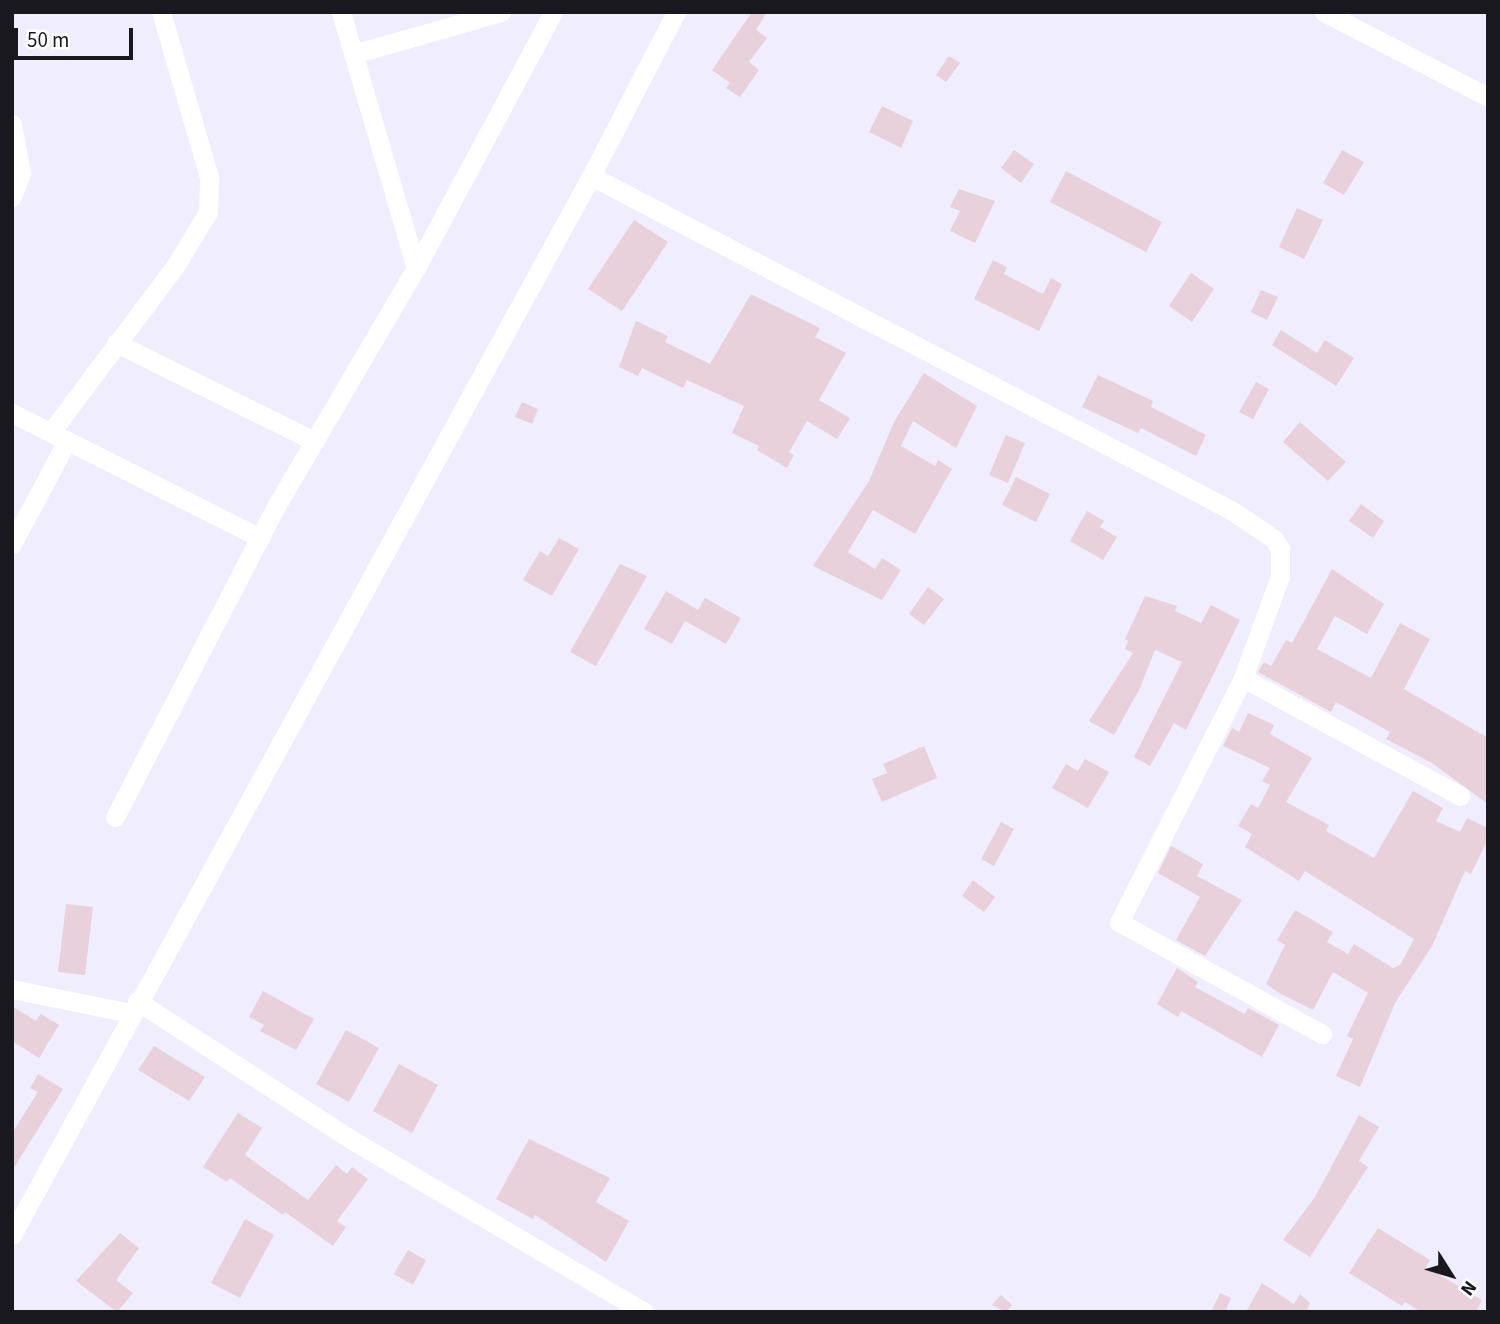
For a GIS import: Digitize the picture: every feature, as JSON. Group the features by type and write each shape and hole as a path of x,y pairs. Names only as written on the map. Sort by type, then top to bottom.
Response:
{"street":[{"path":"12,544 59,436 116,343 176,265 208,212 209,177 161,12"},
{"path":"341,12 416,268"},
{"path":"353,54 501,12"},
{"path":"115,817 260,538 416,268 554,12"},
{"path":"12,1235 134,1007 591,176 676,12"},
{"path":"1324,12 1488,97"},
{"path":"12,124 21,173 12,197"},
{"path":"591,176 1231,510 1275,538 1280,549 1280,576 1243,678 1119,922 1322,1034"},
{"path":"116,343 314,441"},
{"path":"12,413 260,538"},
{"path":"1243,678 1460,796"},
{"path":"12,989 134,1007 352,1140 644,1312"}],"building":[{"path":"752,12 767,12 756,30 767,38 749,62 759,70 740,97 726,88 730,83 712,70"},
{"path":"949,56 960,63 946,82 936,75"},
{"path":"882,106 913,121 901,148 869,132"},
{"path":"1014,150 1034,164 1021,183 1001,168"},
{"path":"1342,150 1364,162 1344,195 1323,183"},
{"path":"1066,171 1162,222 1146,252 1050,202"},
{"path":"959,189 995,201 975,243 950,231 960,211 950,207"},
{"path":"1297,208 1323,220 1304,259 1279,247"},
{"path":"634,220 668,242 622,311 588,289"},
{"path":"993,260 1007,267 1004,274 1043,294 1051,278 1062,284 1039,331 974,299"},
{"path":"1191,273 1214,289 1192,322 1169,306"},
{"path":"1261,290 1278,297 1267,320 1251,312"},
{"path":"751,294 820,328 815,337 846,353 819,400 850,418 837,439 807,421 789,452 794,455 787,468 757,450 759,446 732,433 744,406 687,380 683,388 642,368 638,376 619,367 636,321 668,336 665,342 710,364"},
{"path":"1281,330 1317,353 1325,340 1354,358 1336,386 1272,345"},
{"path":"924,373 977,406 956,448 913,421 901,446 935,466 938,460 952,469 915,534 873,510 848,552 875,569 882,558 901,570 882,600 813,566 869,481 894,422"},
{"path":"1098,375 1153,401 1151,407 1206,435 1196,456 1141,428 1138,433 1082,407"},
{"path":"1256,382 1269,389 1253,419 1239,412"},
{"path":"522,402 538,409 532,424 515,417"},
{"path":"1300,422 1346,462 1328,481 1283,442"},
{"path":"1006,435 1025,443 1008,483 989,475"},
{"path":"1016,477 1050,494 1036,522 1002,505"},
{"path":"1361,504 1384,521 1373,538 1349,521"},
{"path":"1087,511 1104,521 1100,527 1117,537 1103,560 1070,541"},
{"path":"559,538 579,549 552,596 523,580 540,551 548,556"},
{"path":"620,564 647,576 596,666 570,652"},
{"path":"1332,569 1384,604 1367,634 1335,616 1317,649 1371,678 1400,623 1430,639 1404,689 1488,738 1488,804 1432,763 1386,739 1390,732 1336,702 1331,712 1258,672 1264,662 1271,666 1286,640 1292,643"},
{"path":"928,587 944,599 924,625 909,614"},
{"path":"666,591 698,610 705,598 741,618 726,644 685,621 672,644 644,629"},
{"path":"1145,596 1177,606 1175,611 1201,623 1211,605 1240,620 1186,730 1174,723 1150,766 1134,757 1182,662 1155,650 1140,688 1114,735 1089,721 1133,653 1125,649 1128,641 1125,639"},
{"path":"1248,713 1274,725 1270,734 1312,758 1286,802 1329,825 1326,831 1374,858 1413,791 1443,808 1436,821 1460,832 1467,818 1488,828 1488,839 1471,874 1465,871 1432,946 1395,1003 1360,1087 1336,1076 1353,1039 1347,1036 1368,993 1333,972 1313,1010 1281,994 1266,984 1285,945 1277,940 1295,910 1333,932 1327,942 1348,954 1354,944 1393,968 1400,965 1414,939 1305,871 1299,881 1245,847 1252,834 1238,826 1251,804 1258,808 1270,785 1262,781 1270,768 1223,746 1232,728 1239,732"},
{"path":"924,746 937,778 882,802 872,779 887,773 883,764"},
{"path":"1085,759 1109,772 1088,808 1052,788 1066,764 1078,771"},
{"path":"1001,822 1014,829 994,866 981,859"},
{"path":"1171,846 1203,864 1197,876 1242,900 1205,956 1176,940 1200,897 1158,873"},
{"path":"973,880 995,897 984,912 962,896"},
{"path":"66,904 93,907 85,975 58,972"},
{"path":"1177,968 1198,982 1195,987 1245,1014 1248,1008 1279,1025 1262,1057 1181,1011 1178,1017 1157,1004"},
{"path":"263,991 314,1019 296,1050 260,1031 264,1025 249,1017"},
{"path":"12,1006 36,1021 41,1014 59,1025 39,1058 12,1041"},
{"path":"346,1030 379,1048 349,1102 316,1084"},
{"path":"154,1046 205,1077 189,1101 138,1070"},
{"path":"399,1064 438,1085 412,1133 373,1111"},
{"path":"38,1074 63,1089 12,1171 12,1133 38,1092 30,1088"},
{"path":"238,1113 262,1128 245,1155 308,1200 336,1165 347,1174 352,1167 368,1179 337,1221 346,1227 333,1246 230,1178 227,1182 203,1167"},
{"path":"1359,1115 1379,1127 1359,1161 1368,1167 1310,1257 1283,1240 1315,1197"},
{"path":"529,1139 610,1178 596,1202 629,1221 606,1262 535,1215 533,1219 496,1199"},
{"path":"245,1219 274,1235 240,1298 211,1283"},
{"path":"1378,1228 1430,1260 1426,1267 1482,1300 1476,1312 1421,1312 1405,1302 1402,1306 1349,1273"},
{"path":"120,1233 139,1248 116,1280 133,1293 117,1312 76,1281"},
{"path":"408,1250 426,1260 413,1285 394,1274"},
{"path":"1262,1283 1294,1304 1300,1294 1310,1303 1306,1312 1246,1312"},
{"path":"1220,1293 1231,1298 1225,1312 1211,1312"},
{"path":"1001,1295 1012,1305 1006,1312 992,1305"}]}
